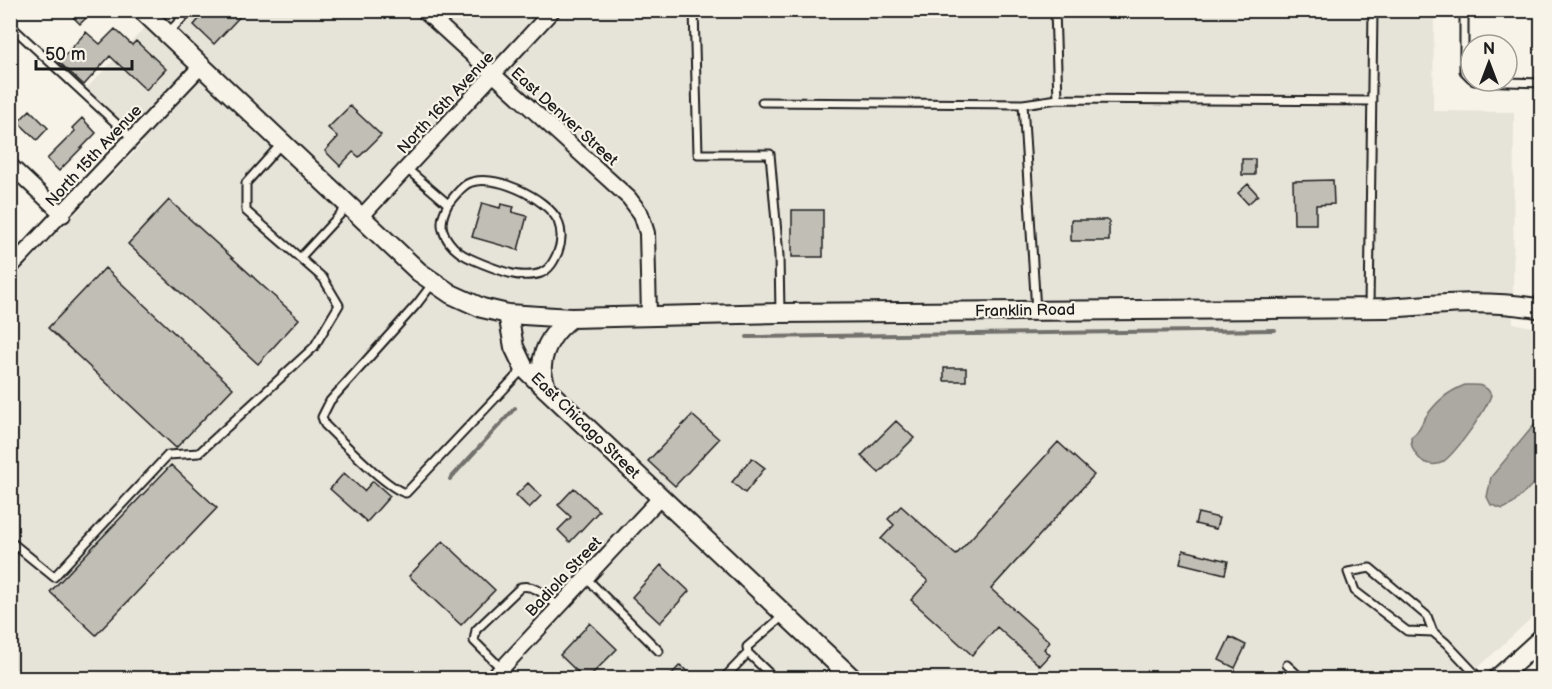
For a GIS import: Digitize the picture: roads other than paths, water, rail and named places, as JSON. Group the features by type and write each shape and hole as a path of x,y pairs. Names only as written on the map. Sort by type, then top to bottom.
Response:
{"street":[{"path":"142,10 419,272 433,283 482,308 508,314"},
{"name":"East Denver Street","path":"423,10 629,198 641,214 647,233 649,315"},
{"name":"North 16th Avenue","path":"355,211 407,169 553,10"},
{"name":"North 15th Avenue","path":"10,268 201,66"},
{"path":"10,165 63,214"},
{"name":"Franklin Road","path":"508,314 571,318 780,313 1369,308 1494,303 1542,309"},
{"name":"East Chicago Street","path":"508,314 514,347 524,368 852,678"},
{"path":"547,391 541,368 543,358 557,329 571,318"},
{"name":"Badiola Street","path":"497,674 660,498"},
{"path":"1498,678 1542,638"}],"lane":[{"path":"168,34 190,10"},
{"path":"694,10 698,154 770,154 779,256 780,313"},
{"path":"1055,10 1058,99"},
{"path":"1369,308 1373,10"},
{"path":"1464,10 1464,33"},
{"path":"10,25 133,139"},
{"path":"1519,82 1542,83"},
{"path":"762,102 1023,104 1058,99 1372,101"},
{"path":"1023,104 1036,310"},
{"path":"10,541 54,577 168,455 199,453 314,347 339,305 323,278 246,211 246,183 282,143"},
{"path":"407,169 448,204"},
{"path":"481,181 496,182 543,202 553,212 561,234 560,246 553,264 543,272 511,274 460,253 450,244 443,230 442,217 448,204 457,192 468,184 481,181"},
{"path":"300,258 355,211"},
{"path":"433,283 330,401 322,417 325,425 333,433 381,477 400,492 406,493 524,368"},
{"path":"1433,632 1407,631 1355,591 1348,572 1370,568 1427,616 1433,632 1479,678"},
{"path":"586,578 659,651"},
{"path":"497,674 474,641 476,630 521,587 534,587 559,607"},
{"path":"774,678 748,653 747,647 785,615"},
{"path":"724,678 748,653"},
{"path":"1287,665 1301,678"}],"waterway":[{"path":"747,337 1275,330"},
{"path":"450,479 515,408"}],"railway":[{"path":"10,675 14,678"}]}
